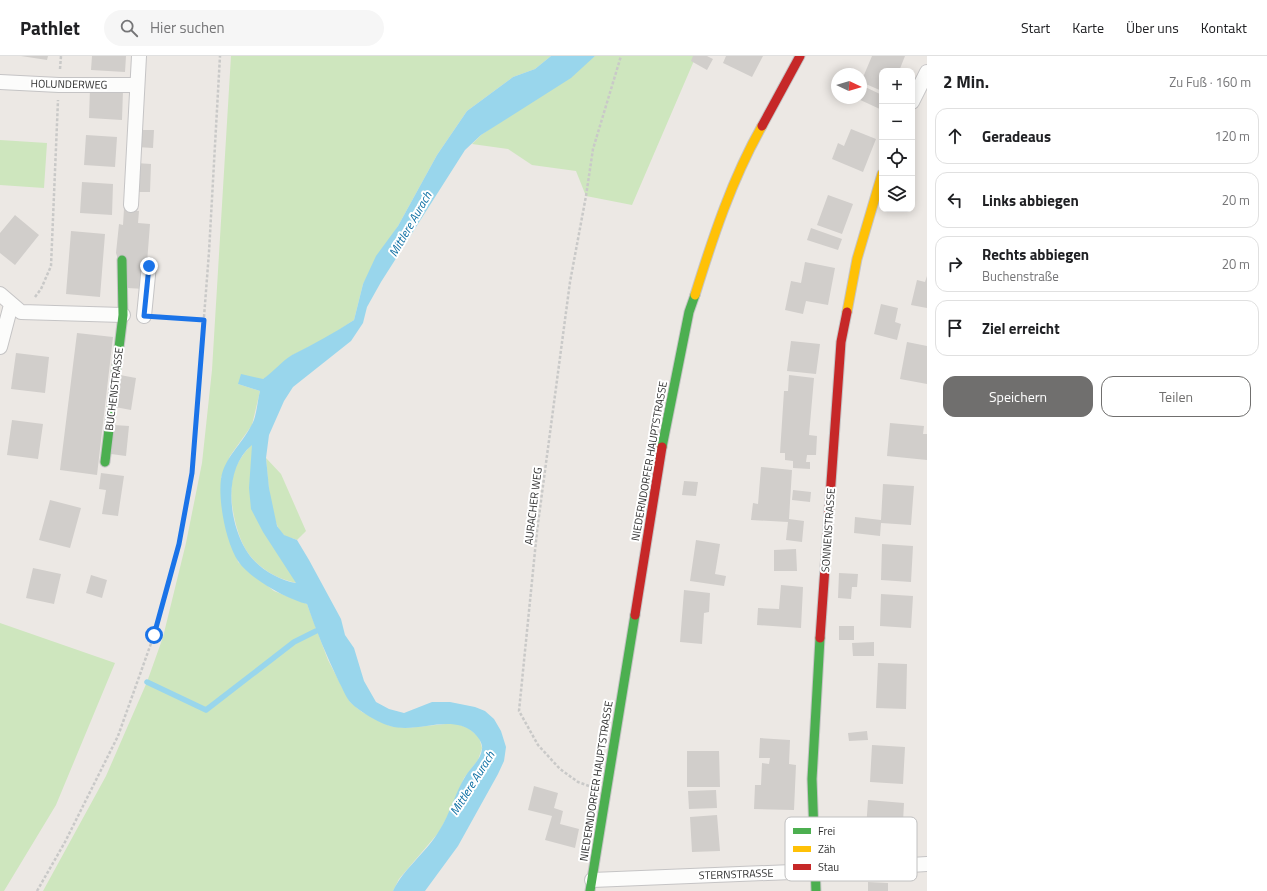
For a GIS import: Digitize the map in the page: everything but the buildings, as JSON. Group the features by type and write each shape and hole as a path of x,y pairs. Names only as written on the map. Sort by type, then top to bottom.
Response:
{"street":[{"path":"131,205 139,56"},
{"name":"NIEDERNDORFER HAUPTSTRASSE","path":"591,885 664,437 689,312 713,237 732,188 758,132 800,56"},
{"path":"915,96 927,72"},
{"name":"HOLUNDERWEG","path":"0,82 59,85 137,84"},
{"name":"SONNENSTRASSE","path":"814,817 812,779 822,603 842,342 857,259 881,176"},
{"name":"BUCHENSTRASSE","path":"105,462 123,315 122,260"},
{"path":"144,316 149,266"},
{"path":"0,294 16,308 123,315"},
{"path":"0,347 16,308"},
{"name":"STERNSTRASSE","path":"917,865 927,864"},
{"name":"STERNSTRASSE","path":"591,885 785,873"}],"path":[{"path":"36,891 64,842 118,736 154,635 179,544 192,473 204,320 220,56"},
{"name":"AURACHER WEG","path":"593,788 578,782 560,769 538,745 519,711 537,531 570,282 593,149 621,56"},
{"path":"16,308 41,289 51,266 59,85"},
{"path":"144,316 204,320"}],"green space":[{"path":"231,56 551,56 535,69 513,77 467,111 437,155 398,226 363,284 354,320 330,336 291,356 274,372 263,379 238,384 260,391 252,425 230,456 221,478 238,562 274,591 307,604 328,660 350,702 362,712 390,726 407,728 455,723 468,728 479,737 482,748 478,760 464,778 452,808 439,832 399,879 393,891 43,891 106,776 147,682 163,637 186,543 202,463 212,370"},
{"path":"595,56 696,56 632,205 586,196 576,171 532,165 508,149 472,144 481,135"},
{"path":"0,140 47,143 44,188 0,185"},
{"path":"252,444 252,455 297,583 275,576 262,568 246,550 236,526 232,507 232,482 239,461"},
{"path":"266,458 281,474 306,531 297,540 285,536 280,531 276,522 269,488"},
{"path":"0,623 115,663 56,805 4,891 0,891"}],"water":[{"name":"Mittlere Aurach","path":"551,56 595,56 571,78 481,135 465,150 381,282 367,307 363,323 351,341 293,387 284,401 269,435 266,458 269,488 277,526 284,535 297,540 309,560 341,619 345,635 354,648 364,681 376,702 389,709 404,713 432,702 450,702 475,707 485,711 494,719 501,731 506,747 504,761 498,774 458,846 425,891 393,891 403,875 439,831 461,783 480,757 482,749 481,742 474,733 465,727 455,725 445,724 412,728 390,726 369,716 351,703 330,663 307,604 289,598 260,581 251,575 238,561 230,544 224,522 220,488 221,479 229,458 247,433 255,418 257,409 260,391 238,384 241,374 263,379 292,355 354,320 363,284 376,256 398,226 437,155 467,111 513,77 535,69","holes":["252,445 249,488 251,509 263,532 296,583 275,576 261,567 246,550 235,524 231,495 236,467 243,455"]}],"waterway":[{"path":"147,682 206,710 294,642 316,631"}],"traffic: fast":[{"path":"105,462 123,315 122,260"},
{"path":"662,447 689,312 695,295"},
{"path":"590,891 635,615"},
{"path":"813,817 812,779 820,638"},
{"path":"816,881 816,891"}],"traffic: slow":[{"path":"695,295 716,230 732,187 762,126"},
{"path":"847,312 857,259 881,176"}],"traffic: jam":[{"path":"762,126 800,56"},
{"path":"820,638 841,342 847,312"},
{"path":"635,615 662,447"}],"route":[{"path":"149,266 144,316 204,320 192,473 179,544 154,635"}]}
